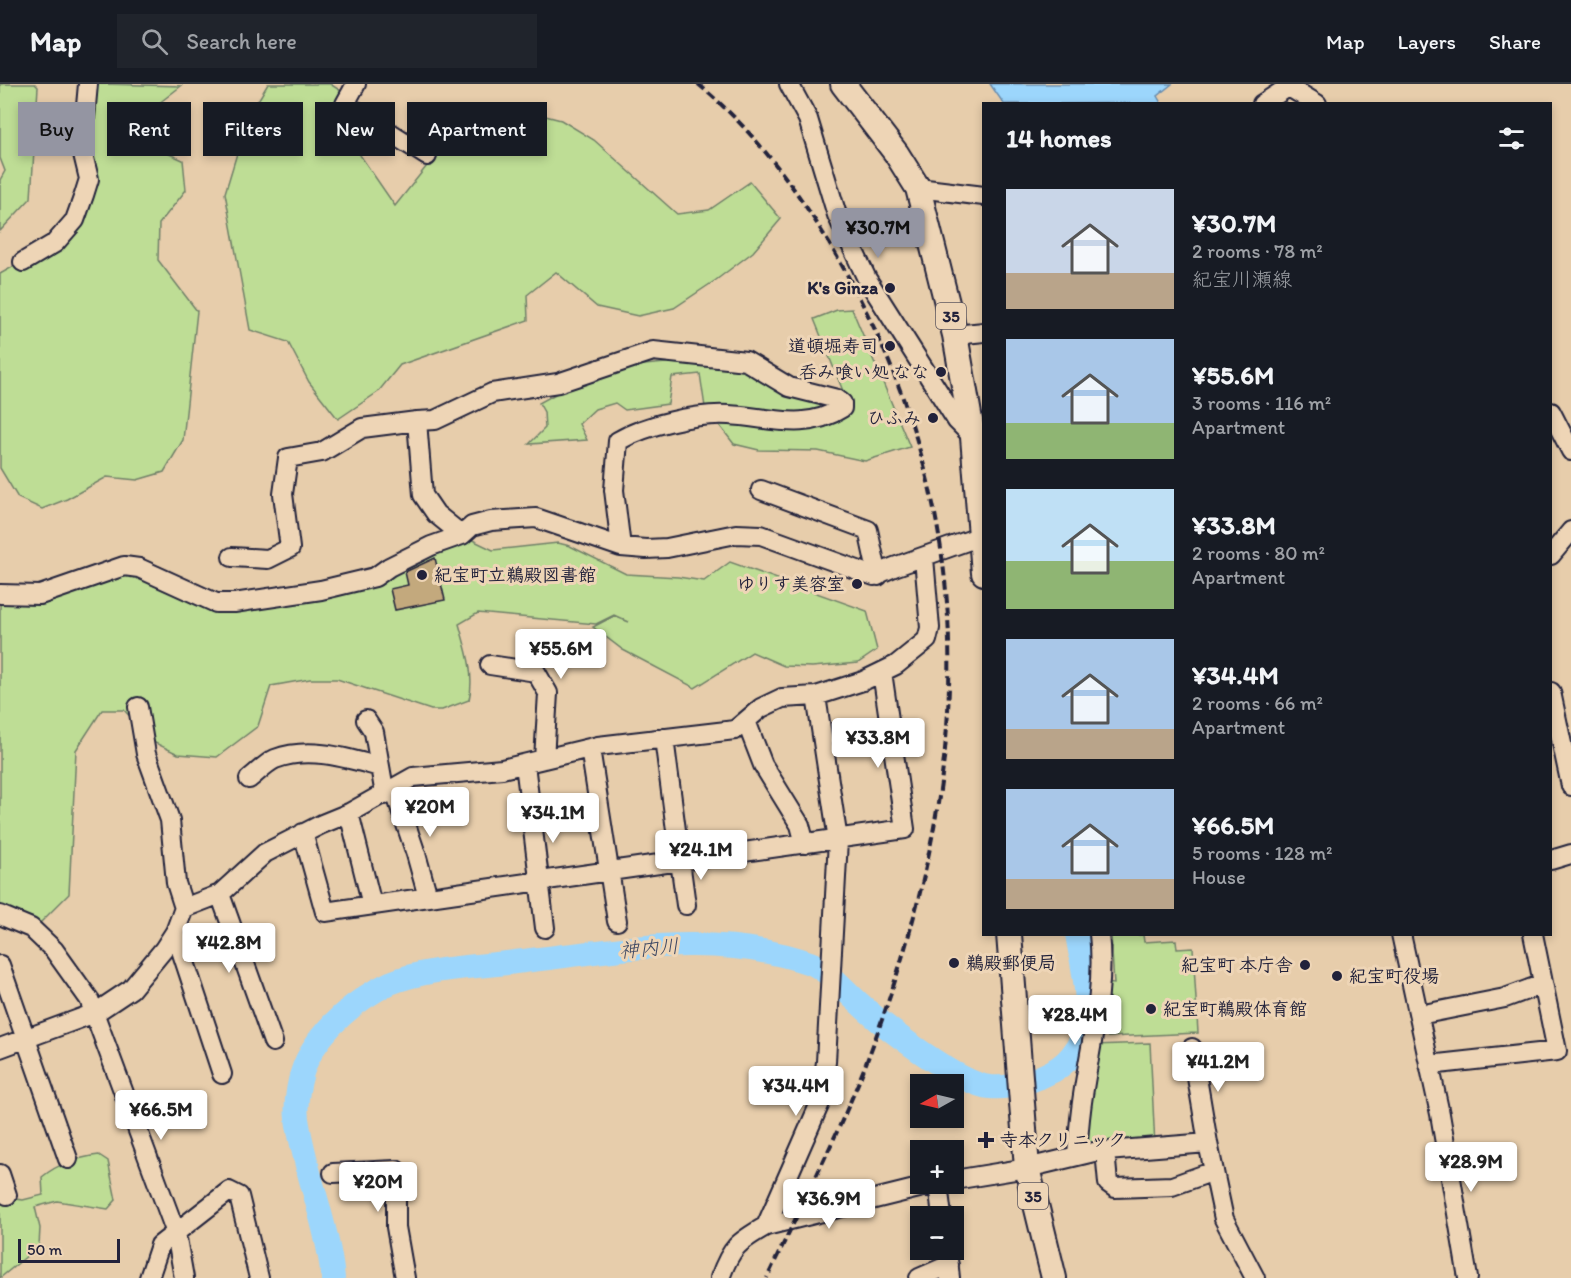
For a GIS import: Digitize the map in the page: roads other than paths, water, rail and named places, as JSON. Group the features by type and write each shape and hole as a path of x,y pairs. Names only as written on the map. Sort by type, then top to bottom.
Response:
{"main road":[{"name":"35","path":"843,84 896,153 918,188 955,335 978,439 982,536"},
{"name":"35","path":"1009,936 1027,1168 1054,1278"}],"street":[{"path":"23,262 55,243 75,220 89,179 82,150 88,84"},
{"path":"356,84 345,104 407,143"},
{"path":"789,84 808,119 837,215 867,279 957,421 978,439"},
{"path":"1265,102 1291,85 1312,101"},
{"path":"918,188 982,196"},
{"path":"955,335 982,332"},
{"path":"232,557 268,559 290,548 282,494 288,458 322,452 362,428 435,420 492,393 558,383 653,351 746,361 789,387 837,399 842,404 842,408 835,413 793,423 727,415 669,422 635,431 618,441 614,490 621,547"},
{"path":"1552,414 1571,452"},
{"path":"417,421 423,495 435,514 462,536"},
{"path":"761,490 868,530 878,576"},
{"path":"0,594 40,595 124,566 140,568 216,603 234,603 321,590 375,577 389,567 431,546 462,536 472,526 491,521 536,518 621,547 667,548 736,534 761,535 878,576 894,567 982,536"},
{"path":"1552,554 1571,531"},
{"path":"184,908 220,894 265,853 390,792 413,777 502,769 590,748 735,730 761,708 782,698 816,696 864,681 896,665 927,640 930,628 924,558"},
{"path":"490,664 536,672 548,693 544,759"},
{"path":"303,833 325,912 905,829 882,672"},
{"path":"766,1226 820,1103 829,1008 838,840 816,696"},
{"path":"1552,702 1559,770 1571,786"},
{"path":"0,1048 95,1013 131,989 175,932 184,908 176,883 170,820 146,754 138,707"},
{"path":"366,720 374,732 380,767 416,854 428,897"},
{"path":"746,721 763,765 800,825 805,844"},
{"path":"664,738 686,905"},
{"path":"590,748 617,921"},
{"path":"249,779 273,760 297,754 331,754 380,767"},
{"path":"525,764 545,928"},
{"path":"349,813 372,905"},
{"path":"1552,860 1571,854"},
{"path":"220,894 273,1042"},
{"path":"0,915 31,928 54,950 89,999 176,1233 184,1278"},
{"path":"175,932 222,1074"},
{"path":"1077,1156 1081,1109 1099,1001 1099,936"},
{"path":"1401,936 1430,1065 1468,1278"},
{"path":"1430,1065 1557,1052 1533,936"},
{"path":"0,965 68,1159"},
{"path":"1419,1015 1505,998 1543,984"},
{"path":"1192,1048 1224,1219 1255,1278"},
{"path":"964,1178 1027,1168 1105,1151 1208,1143"},
{"path":"1105,1151 1108,1183 1115,1188 1172,1186 1214,1171"},
{"path":"333,1173 396,1170 396,1227 405,1278"},
{"path":"0,1174 7,1195"},
{"path":"720,1278 729,1253 742,1240 766,1226 910,1190"},
{"path":"149,1278 160,1245 229,1191 239,1196 259,1278"},
{"path":"919,1278 948,1264"}],"water":[{"path":"990,84 1172,84 1157,96 1160,102 1003,102"}],"waterway":[{"name":"神内川","path":"333,1278 326,1237 297,1119 298,1089 307,1060 331,1026 366,997 390,983 435,971 664,946 739,947 776,953 819,967 885,1025 941,1065 977,1084 1006,1087 1031,1081 1053,1071 1069,1059 1079,1044 1085,1028 1087,1010 1084,971 1077,936"}],"railway":[{"path":"698,84 724,107 772,160 833,250 867,313 906,406 932,498 946,590 949,682 942,773 926,866 902,959 859,1082 767,1278"}],"place":[{"name":"K's Ginza","path":"890,288"},
{"name":"道頓堀寿司","path":"890,346"},
{"name":"呑み喰い処 なな","path":"941,372"},
{"name":"ひふみ","path":"933,418"},
{"name":"紀宝町立鵜殿図書館","path":"422,575"},
{"name":"ゆりす美容室","path":"857,584"},
{"name":"鵜殿郵便局","path":"954,963"},
{"name":"紀宝町 本庁舎","path":"1305,965"},
{"name":"紀宝町役場","path":"1337,976"},
{"name":"紀宝町鵜殿体育館","path":"1151,1009"},
{"name":"寺本クリニック","path":"986,1140"}]}
